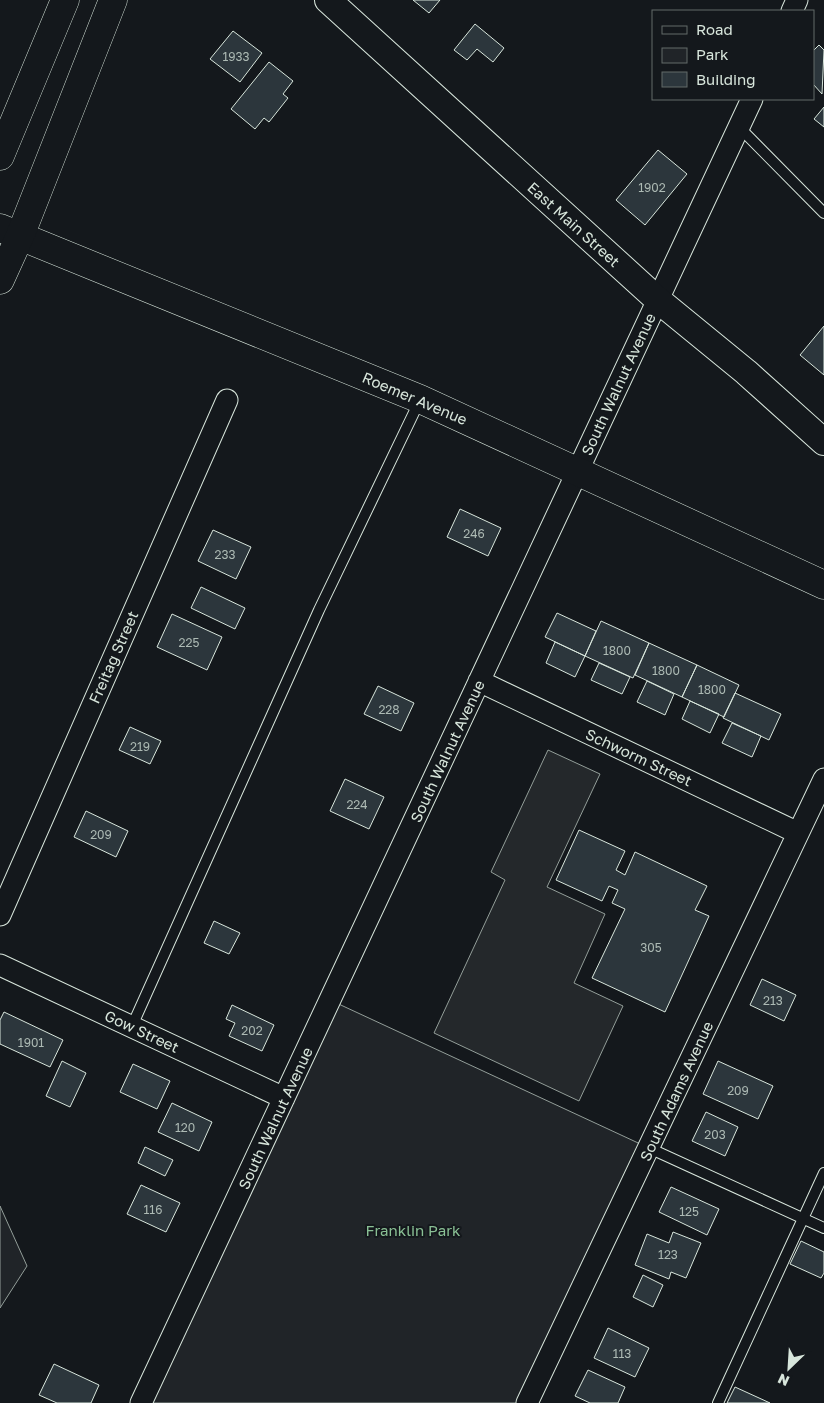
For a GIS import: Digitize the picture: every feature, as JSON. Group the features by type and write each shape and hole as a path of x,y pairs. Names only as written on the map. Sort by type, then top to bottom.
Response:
{"main road":[{"path":"0,156 65,0"},
{"path":"0,280 10,232 113,0"},
{"name":"Roemer Avenue","path":"10,232 420,399 824,585"}],"street":[{"name":"East Main Street","path":"328,0 658,300 746,372 824,442"},
{"name":"South Walnut Avenue","path":"141,1403 752,100"},
{"name":"Freitag Street","path":"0,915 227,400"},
{"name":"Schworm Street","path":"479,681 798,833"},
{"name":"South Adams Avenue","path":"527,1403 824,779"},
{"name":"Gow Street","path":"0,965 284,1098"}],"lane":[{"path":"739,127 824,213"},
{"path":"132,1026 319,610 420,399"},
{"path":"649,1148 824,1228"},
{"path":"718,1403 824,1173"}],"green space":[{"name":"Franklin Park","path":"330,1000 649,1148 527,1403 141,1403"},
{"path":"0,1206 27,1266 0,1308"}],"shaded area":[{"path":"548,750 600,774 547,887 605,914 574,983 623,1006 579,1101 434,1033 505,880 491,872"}],"building":[{"path":"413,0 440,0 429,13"},
{"path":"475,24 504,48 493,62 477,49 467,60 454,50"},
{"path":"233,31 262,53 240,82 210,59"},
{"path":"819,45 824,50 822,94 814,85 814,50"},
{"path":"269,62 293,81 283,94 288,98 269,122 264,118 255,129 231,109"},
{"path":"824,107 824,127 814,119"},
{"path":"658,150 687,174 645,225 616,200"},
{"path":"824,326 824,375 800,355"},
{"path":"460,509 501,528 488,556 447,537"},
{"path":"213,530 251,547 236,579 198,561"},
{"path":"201,587 245,608 235,629 191,608"},
{"path":"557,613 596,631 585,656 545,637"},
{"path":"172,614 222,637 207,670 157,647"},
{"path":"601,621 649,643 633,678 585,656"},
{"path":"555,642 585,656 575,677 546,663"},
{"path":"649,643 697,665 682,697 635,675"},
{"path":"599,663 630,677 622,694 591,680"},
{"path":"697,665 739,685 724,717 682,697"},
{"path":"647,681 674,694 665,715 637,702"},
{"path":"378,686 414,703 401,731 364,714"},
{"path":"735,693 781,714 769,740 723,718"},
{"path":"690,701 719,714 710,733 682,719"},
{"path":"732,723 761,736 752,757 722,743"},
{"path":"130,727 161,741 150,764 119,750"},
{"path":"345,779 384,797 369,829 330,811"},
{"path":"86,811 128,831 116,857 74,837"},
{"path":"579,830 625,851 616,870 625,875 635,852 707,886 695,910 709,916 665,1012 592,978 625,909 612,903 618,890 609,886 602,901 556,880"},
{"path":"214,921 240,933 229,954 204,943"},
{"path":"762,979 796,995 784,1021 750,1005"},
{"path":"232,1005 274,1025 262,1051 229,1036 235,1023 226,1019"},
{"path":"4,1012 63,1040 50,1067 0,1044 0,1020"},
{"path":"62,1061 86,1073 70,1107 46,1096"},
{"path":"718,1061 773,1086 758,1119 703,1094"},
{"path":"133,1064 170,1081 157,1109 120,1092"},
{"path":"172,1103 212,1122 199,1151 158,1132"},
{"path":"706,1112 738,1127 725,1156 692,1141"},
{"path":"145,1147 173,1160 165,1176 138,1163"},
{"path":"141,1185 180,1203 166,1232 127,1214"},
{"path":"671,1187 719,1209 707,1235 659,1212"},
{"path":"673,1232 701,1243 686,1278 671,1272 669,1279 635,1265 647,1234 669,1243"},
{"path":"801,1241 824,1252 824,1273 821,1278 790,1264"},
{"path":"643,1275 663,1285 653,1307 633,1297"},
{"path":"608,1328 649,1348 635,1377 594,1358"},
{"path":"54,1364 99,1385 91,1403 57,1403 39,1395"},
{"path":"588,1370 625,1387 618,1403 590,1403 575,1396"},
{"path":"735,1387 770,1403 727,1403"}]}
